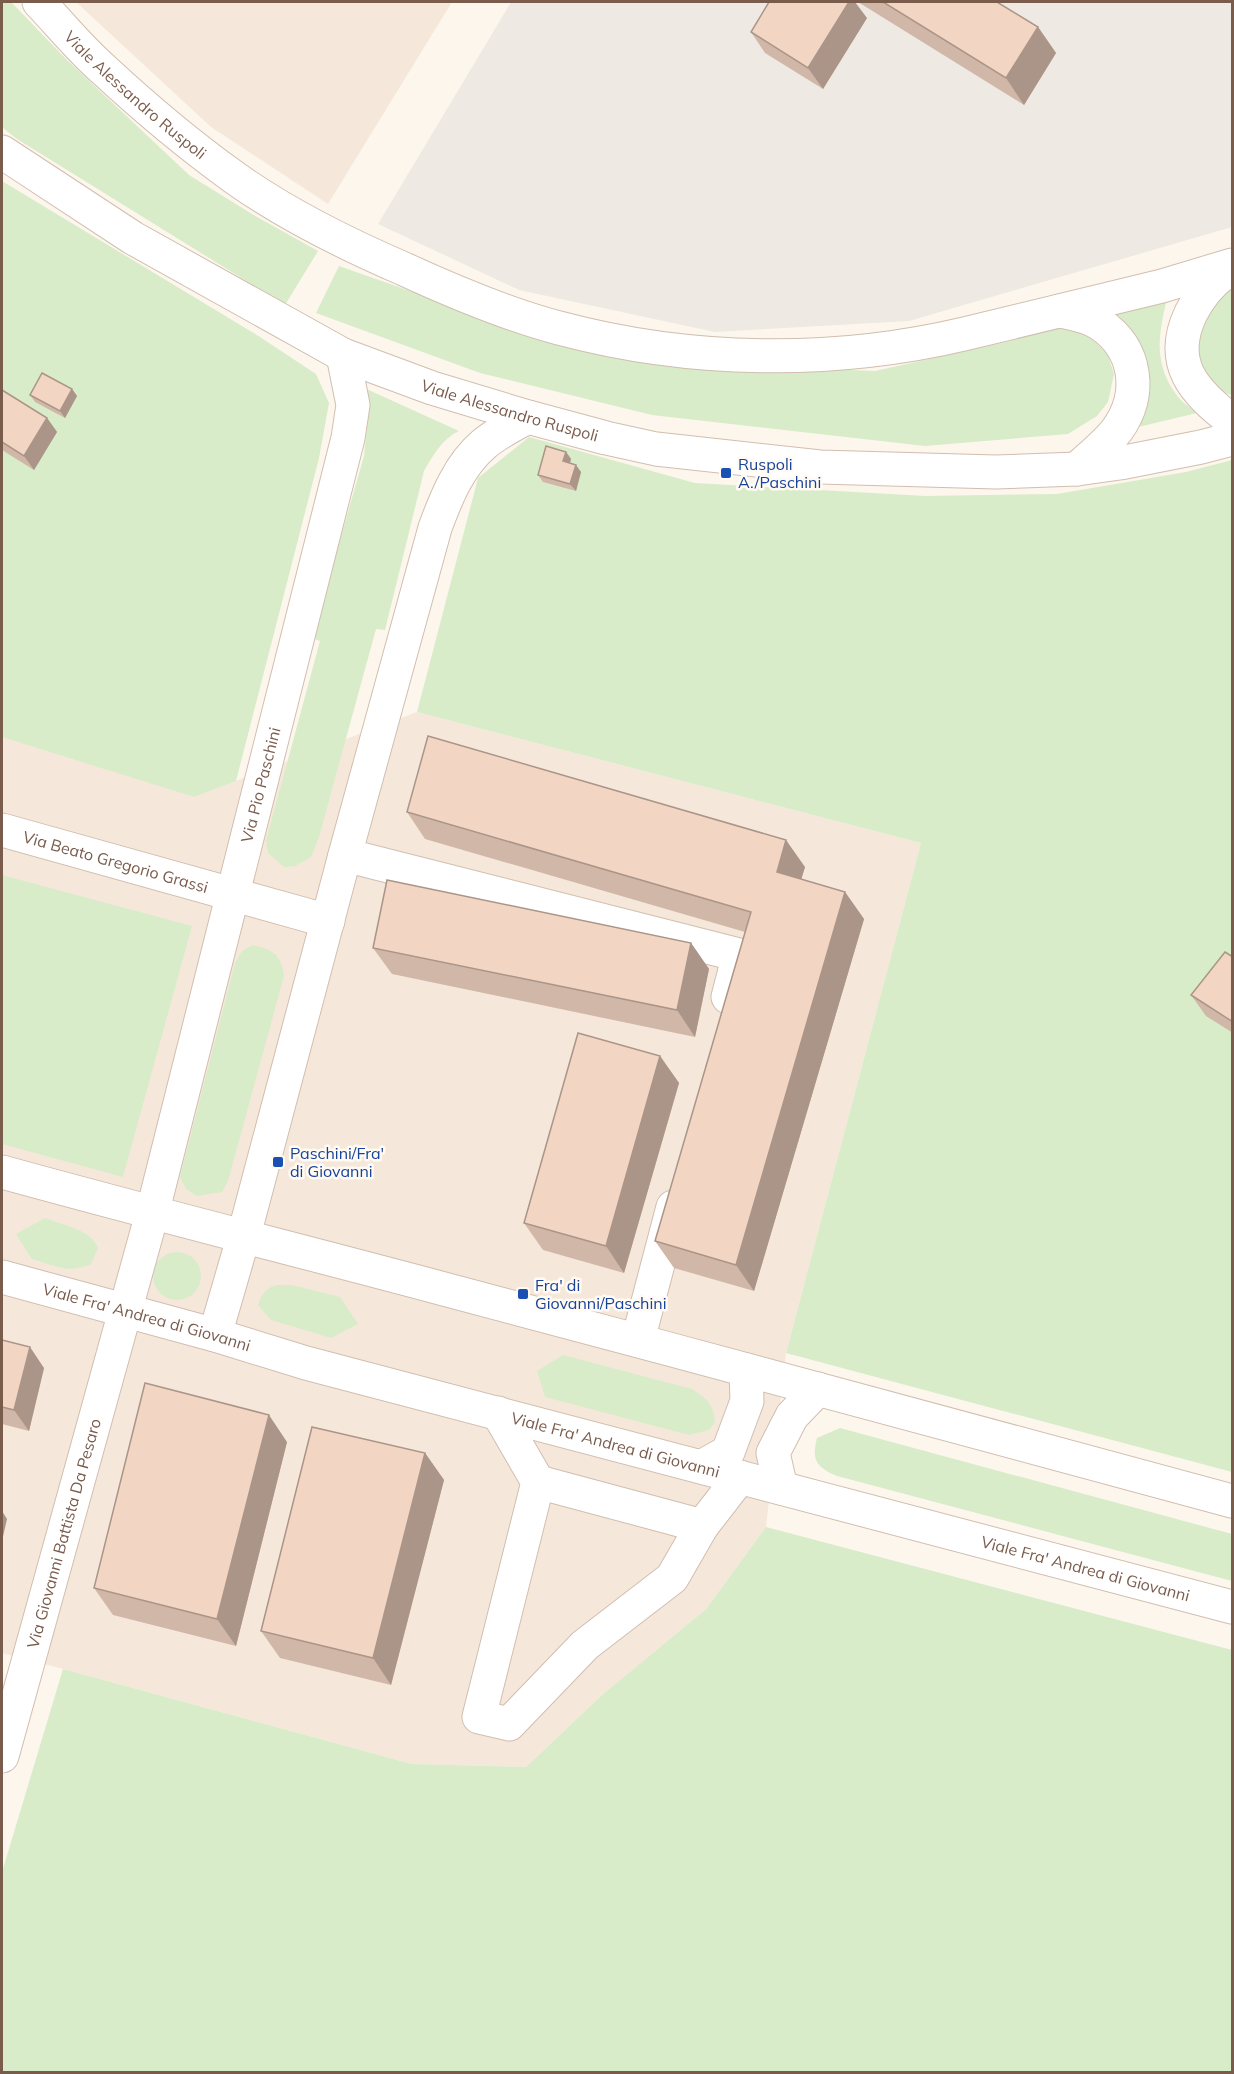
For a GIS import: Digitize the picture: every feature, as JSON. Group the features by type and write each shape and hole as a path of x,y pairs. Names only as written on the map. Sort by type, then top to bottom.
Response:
{"street":[{"name":"Viale Alessandro Ruspoli","path":"39,2 102,69 196,148 238,180 300,218 371,255 501,309 557,327 619,342 714,354 803,355 871,351 925,343 1162,286 1233,266"},
{"name":"Viale Alessandro Ruspoli","path":"2,152 134,238 343,356 432,388 606,438 656,449 820,467 996,472 1077,469 1142,459 1233,439"},
{"name":"Viale Alessandro Ruspoli","path":"1233,266 1215,279 1196,304 1185,328 1182,349 1184,367 1193,384 1209,403 1233,421"},
{"name":"Viale Alessandro Ruspoli","path":"1060,311 1091,320 1113,335 1124,348 1134,375 1133,396 1118,428 1077,469"},
{"name":"Via Pio Paschini","path":"152,1214 348,438 352,405 343,356"},
{"path":"215,1335 244,1235 428,550 441,513 458,476 475,453 498,434 528,417"},
{"name":"Via Beato Gregorio Grassi","path":"2,830 328,921"},
{"path":"345,855 739,955 722,1023"},
{"path":"2,1172 152,1214 244,1235 638,1340 1233,1501"},
{"path":"638,1340 680,1182"},
{"name":"Via Giovanni Battista Da Pesaro","path":"2,1755 152,1214"},
{"name":"Viale Fra' Andrea di Giovanni","path":"2,1277 215,1335 306,1363 1233,1607"},
{"path":"702,1467 728,1452 747,1401 746,1370"},
{"path":"781,1488 773,1453 792,1416 818,1389"},
{"path":"498,1413 538,1482 479,1717 509,1724 585,1645 672,1578 702,1526 740,1477"},
{"path":"538,1482 702,1526"}],"shaded area":[{"path":"76,2 452,2 328,204 211,127"},
{"path":"511,2 1232,2 1232,227 909,321 715,332 519,290 378,224"},
{"path":"417,712 921,843 786,1353 766,1527 706,1609 602,1695 526,1767 412,1764 2,1653 2,733 194,797"}],"green space":[{"path":"2,2 11,2 66,59 189,175 318,251 285,305 17,139 2,127"},
{"path":"2,181 260,337 316,374 329,403 319,458 236,781 194,797 2,737"},
{"path":"339,266 555,342 682,363 875,371 1011,341 1050,327 1076,331 1092,339 1108,355 1114,374 1108,402 1097,416 1068,434 925,446 652,415 480,373 316,313"},
{"path":"1232,281 1232,395 1217,388 1197,369 1197,324"},
{"path":"1167,299 1161,325 1161,362 1179,398 1197,413 1130,429 1102,312"},
{"path":"362,387 459,431 443,443 424,471 385,630 376,629 319,837 311,857 295,866 284,867 268,853 266,841 320,641 312,638 364,456 367,424"},
{"path":"529,437 695,483 925,496 1057,494 1186,472 1232,460 1232,1472 786,1353 921,843 417,712 478,478"},
{"path":"2,875 192,926 123,1177 2,1144"},
{"path":"253,945 275,954 281,963 284,976 228,1181 222,1192 197,1196 186,1189 180,1177 235,963 242,951"},
{"path":"45,1218 75,1228 89,1236 98,1248 91,1264 69,1269 32,1259 16,1234"},
{"path":"172,1252 182,1252 197,1262 201,1276 197,1290 191,1296 182,1300 172,1300 157,1290 153,1281 153,1271 163,1256"},
{"path":"277,1285 292,1285 340,1297 358,1324 331,1338 271,1320 258,1305 264,1292"},
{"path":"563,1355 692,1389 709,1402 715,1422 709,1430 689,1435 545,1397 537,1371"},
{"path":"840,1428 1232,1534 1232,1581 837,1476 825,1470 817,1462 815,1446 817,1438"},
{"path":"766,1527 1232,1650 1232,2072 2,2072 2,1872 63,1669 412,1764 526,1767 602,1695 706,1609"}],"building":[{"path":"769,2 849,2 808,68 751,32"},
{"path":"883,2 997,2 1038,27 1006,78"},
{"path":"42,373 72,389 60,411 30,395"},
{"path":"2,390 47,418 24,456 2,442"},
{"path":"546,446 566,452 563,461 576,465 570,484 538,475"},
{"path":"428,736 786,840 777,872 845,892 736,1265 655,1241 751,912 407,812"},
{"path":"387,880 691,943 677,1010 373,948"},
{"path":"1225,952 1233,957 1233,1022 1191,995"},
{"path":"578,1033 660,1056 606,1246 524,1223"},
{"path":"2,1340 30,1347 14,1410 2,1407"},
{"path":"145,1383 269,1415 217,1619 94,1588"},
{"path":"312,1427 425,1453 373,1658 261,1631"}],"place":[{"name":"Ruspoli A./Paschini","path":"726,473"},
{"name":"Paschini/Fra' di Giovanni","path":"278,1162"},
{"name":"Fra' di Giovanni/Paschini","path":"523,1294"}]}
